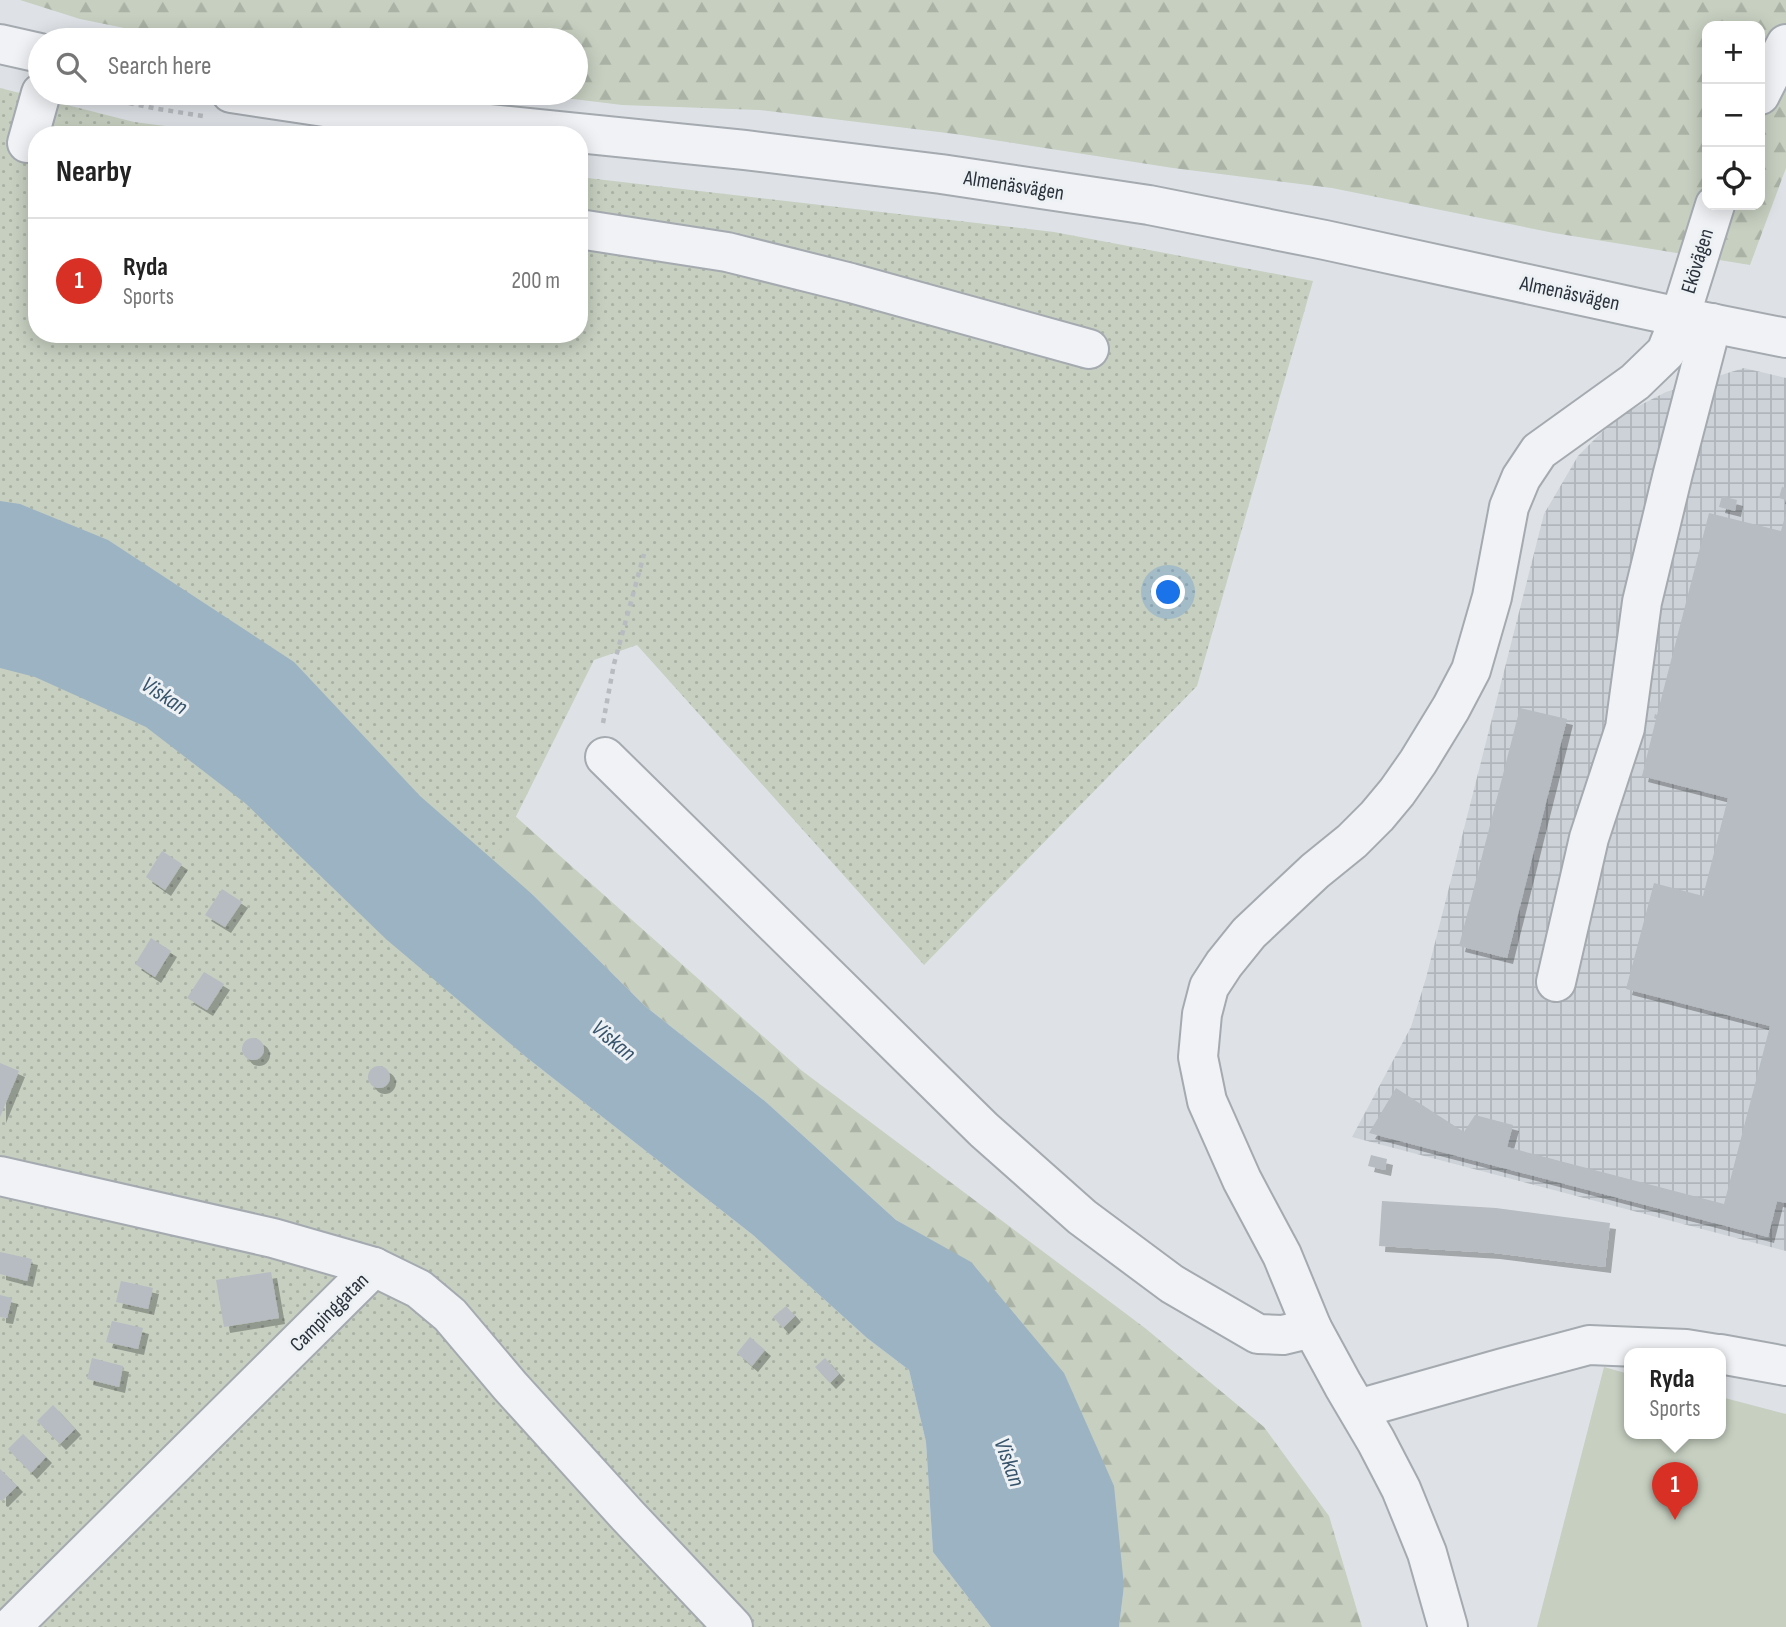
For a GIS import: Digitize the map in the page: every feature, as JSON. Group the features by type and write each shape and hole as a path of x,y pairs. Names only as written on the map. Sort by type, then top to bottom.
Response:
{"street":[{"path":"0,44 28,50"},
{"path":"1765,85 1786,44"},
{"path":"13,141 34,105"},
{"name":"Almenäsvägen","path":"311,105 512,126"},
{"name":"Almenäsvägen","path":"588,134 733,148 941,174 1149,205 1786,338"},
{"name":"Ekövägen","path":"1696,320 1714,210"},
{"path":"588,230 727,251 1088,349"},
{"path":"1556,982 1589,838 1625,728 1642,602 1673,473 1696,320"},
{"path":"1448,1627 1427,1553 1401,1489 1312,1328 1282,1255 1242,1180 1207,1101 1198,1057 1202,1014 1209,987 1249,933 1377,816 1397,792 1445,719 1471,670 1492,597 1509,507 1521,478 1539,451 1635,382 1696,320"},
{"path":"605,757 984,1130 1082,1217 1171,1284 1258,1334 1283,1335 1312,1328"},
{"name":"Campinggatan","path":"0,1176 273,1238 374,1267 11,1627"},
{"path":"374,1267 419,1289 450,1315 519,1396 733,1627"},
{"path":"1359,1409 1589,1345 1662,1348"},
{"path":"1726,1355 1786,1366"}],"path":[{"path":"605,757 603,721 614,664 643,554"}],"shaded area":[{"path":"1744,368 1786,378 1786,1251 1352,1137 1411,1027 1426,978 1544,514 1578,456 1617,417 1666,392"}],"green space":[{"path":"20,0 1786,0 1786,168 1750,265 1554,233 1332,188 1173,168 955,134 759,110 622,105 588,101 588,28 124,28 80,19"},
{"path":"0,88 28,95 28,105 67,105 134,122 165,126 28,126 28,343 588,343 588,178 1054,232 1313,281 1197,686 924,965 637,645 594,660 435,979 526,1057 753,1235 867,1338 909,1370 926,1442 933,1552 991,1627 0,1627"},
{"path":"0,478 426,737 801,1070 1145,1328 1264,1427 1329,1516 1362,1627 1119,1627 1124,1586 971,1263 896,1220 766,1102 645,1006 533,895"},
{"path":"1604,1367 1624,1373 1624,1439 1726,1439 1726,1398 1786,1414 1786,1627 1537,1627"}],"water":[{"name":"Viskan","path":"0,501 20,504 108,540 294,662 420,796 533,895 645,1006 766,1102 896,1220 971,1262 1064,1373 1114,1486 1124,1586 1119,1627 991,1627 933,1552 926,1442 909,1370 867,1338 753,1235 526,1057 387,940 245,803 146,727 35,677 0,668"}],"building":[{"path":"1782,487 1786,488 1786,500 1779,498"},
{"path":"1722,496 1737,500 1735,511 1719,507"},
{"path":"1709,513 1781,531 1786,513 1786,1203 1777,1201 1768,1237 1369,1133 1396,1088 1464,1132 1475,1115 1513,1125 1507,1147 1724,1204 1770,1026 1626,989 1654,883 1703,896 1728,798 1642,776 1655,714 1657,715"},
{"path":"1520,708 1567,719 1507,958 1459,946"},
{"path":"162,851 182,864 165,890 146,877"},
{"path":"222,889 242,902 225,927 205,915"},
{"path":"151,938 171,951 155,977 135,964"},
{"path":"204,972 224,984 207,1010 187,998"},
{"path":"253,1038 261,1041 264,1049 261,1057 253,1060 245,1057 242,1049 245,1041"},
{"path":"0,1063 19,1071 0,1117"},
{"path":"379,1066 387,1069 390,1077 387,1085 379,1088 371,1085 368,1077 371,1069"},
{"path":"1371,1155 1387,1159 1385,1170 1368,1166"},
{"path":"1382,1201 1496,1208 1610,1223 1605,1267 1494,1253 1379,1246"},
{"path":"0,1252 32,1259 27,1281 0,1274"},
{"path":"271,1272 279,1318 224,1327 216,1280"},
{"path":"121,1281 153,1288 148,1309 116,1302"},
{"path":"0,1295 12,1298 7,1318 0,1317"},
{"path":"786,1306 795,1316 783,1328 773,1317"},
{"path":"112,1321 143,1328 138,1349 106,1342"},
{"path":"750,1337 765,1350 752,1366 737,1353"},
{"path":"92,1358 123,1366 119,1387 87,1379"},
{"path":"825,1358 839,1374 830,1383 815,1367"},
{"path":"53,1405 75,1429 60,1444 37,1421"},
{"path":"23,1434 46,1457 31,1473 8,1449"},
{"path":"0,1469 17,1486 2,1501 0,1500"}],"place":[{"name":"Ryda","path":"1675,1520"}]}
